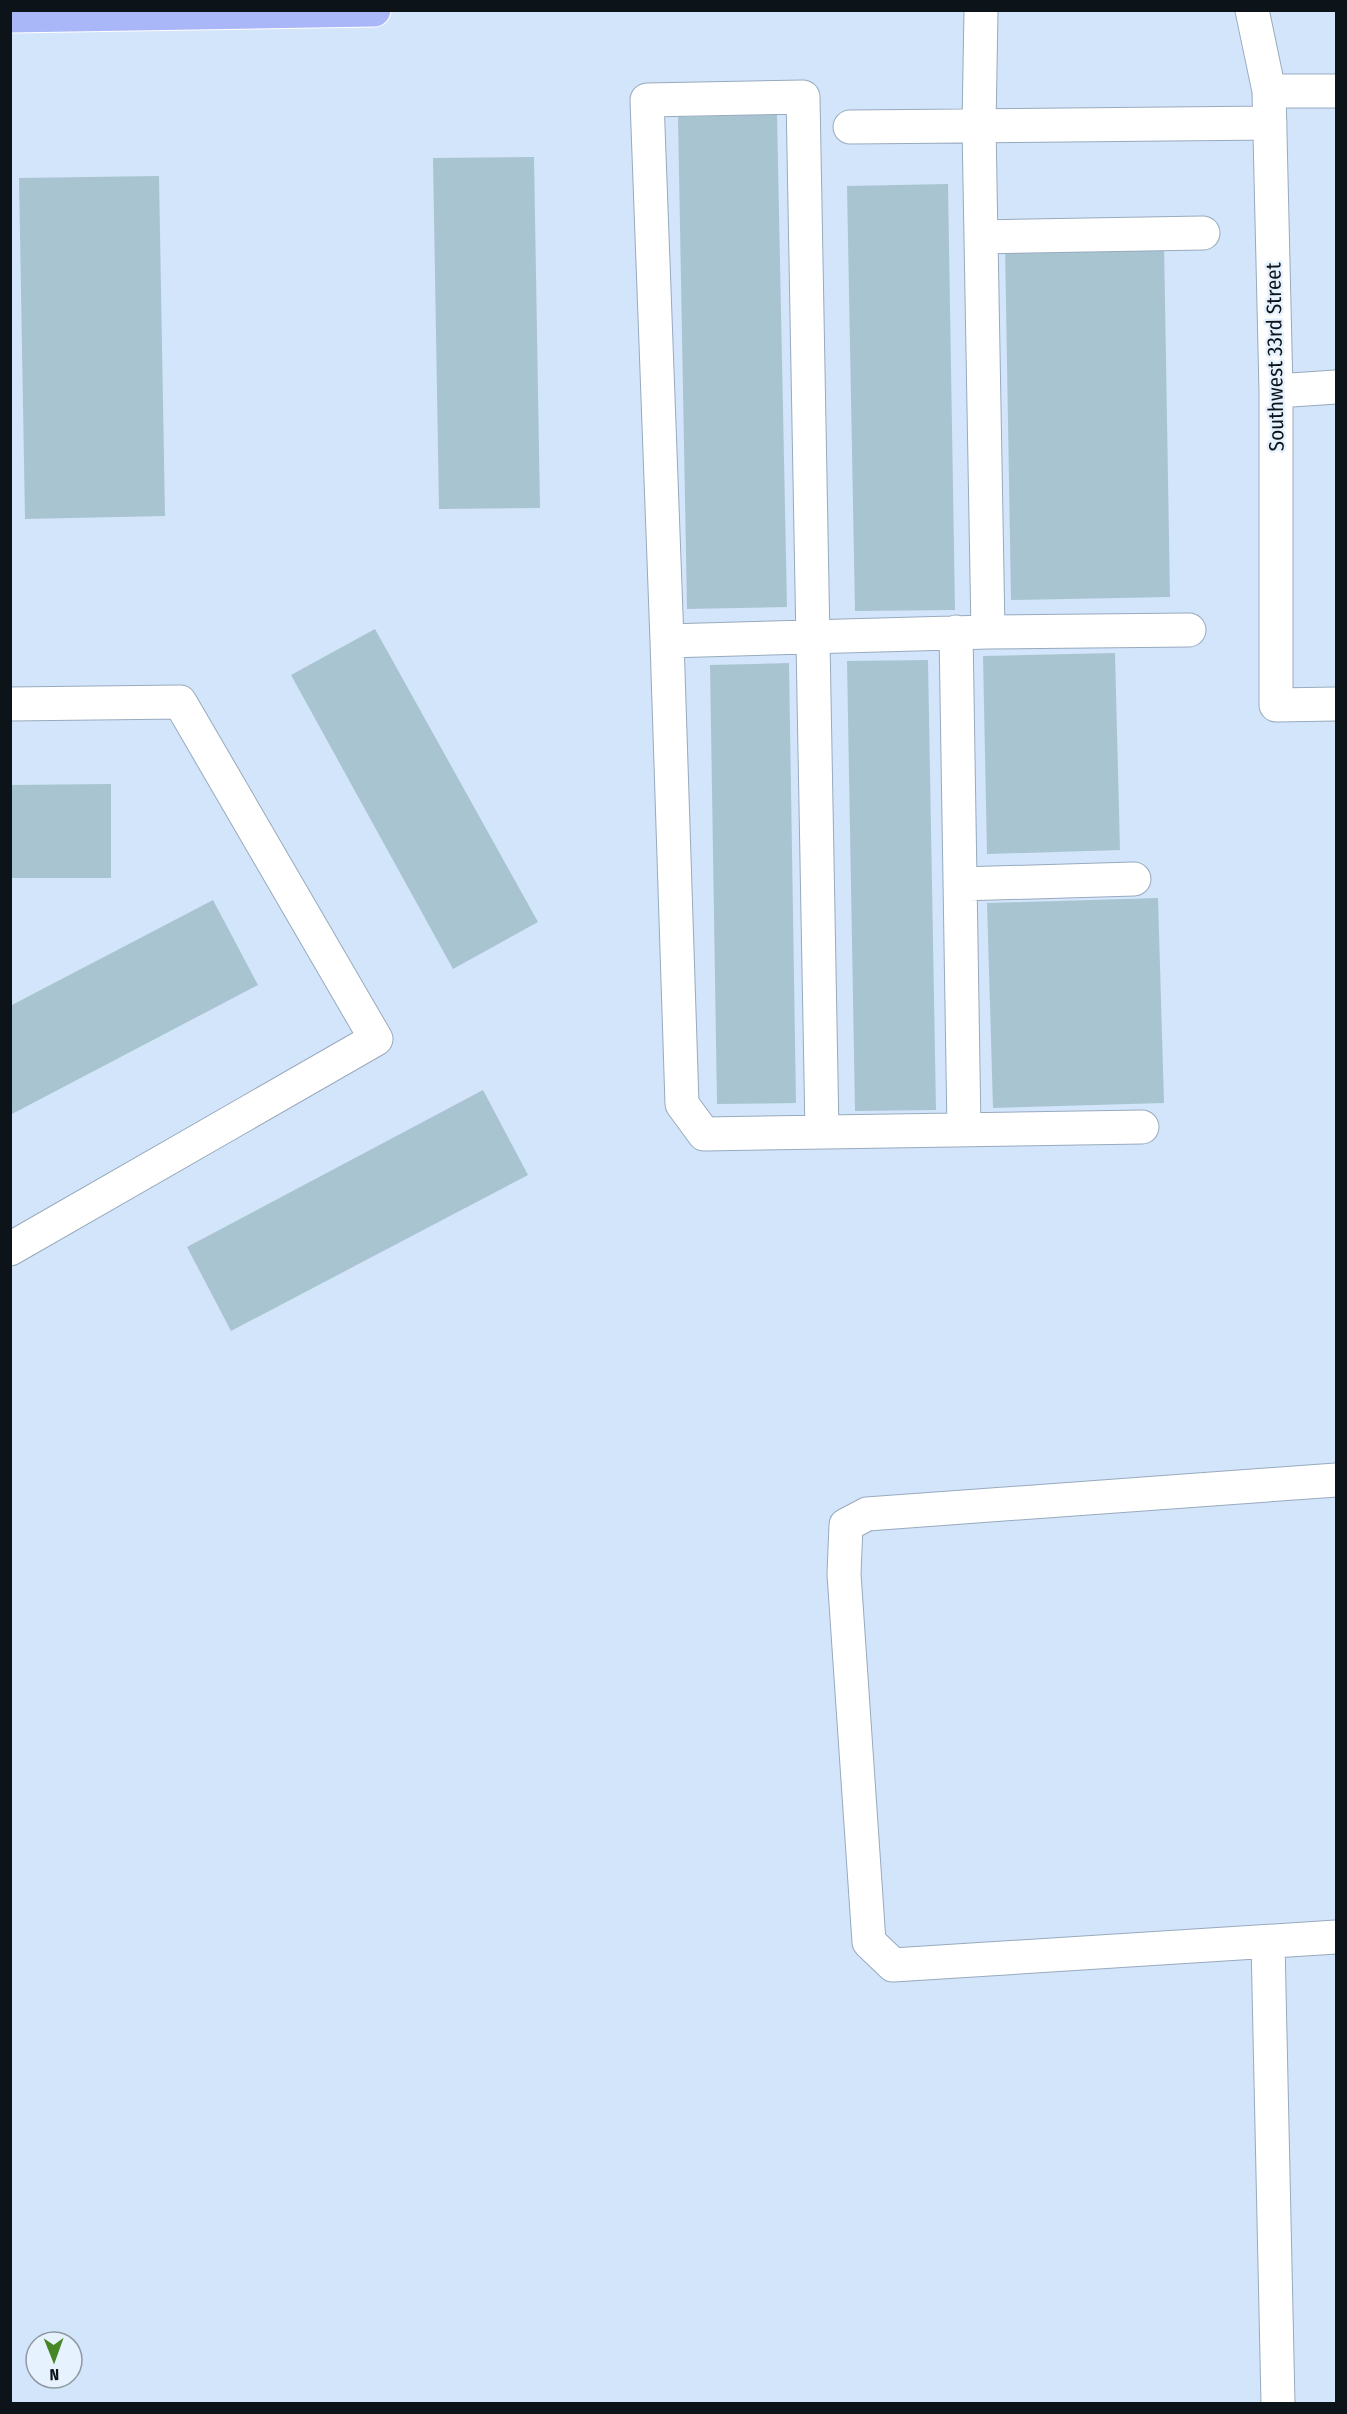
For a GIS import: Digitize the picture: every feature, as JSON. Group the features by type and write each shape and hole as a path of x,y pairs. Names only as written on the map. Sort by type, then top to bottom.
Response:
{"main road":[{"path":"10,16 374,10"}],"street":[{"path":"964,1130 960,884 972,632 981,237 981,10"},
{"name":"Southwest 33rd Street","path":"1252,10 1269,91 1276,391 1276,705 1336,704"},
{"path":"1269,91 1336,91"},
{"path":"822,1132 803,97 647,100 682,1104 704,1134 1142,1127"},
{"path":"850,128 1270,123"},
{"path":"981,237 1203,233"},
{"path":"1276,391 1336,387"},
{"path":"667,641 814,635 1189,630"},
{"path":"10,704 180,702 376,1039 10,1249"},
{"path":"960,884 1134,879"},
{"path":"1336,1480 867,1514 846,1525 844,1574 869,1942 893,1965 1336,1937"},
{"path":"1268,1942 1278,2403"}],"building":[{"path":"777,114 787,607 687,609 678,117"},
{"path":"534,157 540,508 439,509 433,158"},
{"path":"159,176 165,516 25,519 19,178"},
{"path":"948,184 955,610 855,611 847,186"},
{"path":"1164,242 1170,597 1011,600 1005,245"},
{"path":"375,629 538,922 453,969 291,675"},
{"path":"1115,653 1120,850 987,854 983,656"},
{"path":"928,660 936,1110 855,1111 847,661"},
{"path":"789,663 796,1103 717,1104 710,665"},
{"path":"111,784 111,878 10,878 10,785"},
{"path":"1158,898 1164,1103 993,1108 987,903"},
{"path":"213,900 258,985 10,1115 10,1006"},
{"path":"483,1090 528,1175 231,1331 187,1247"}]}
